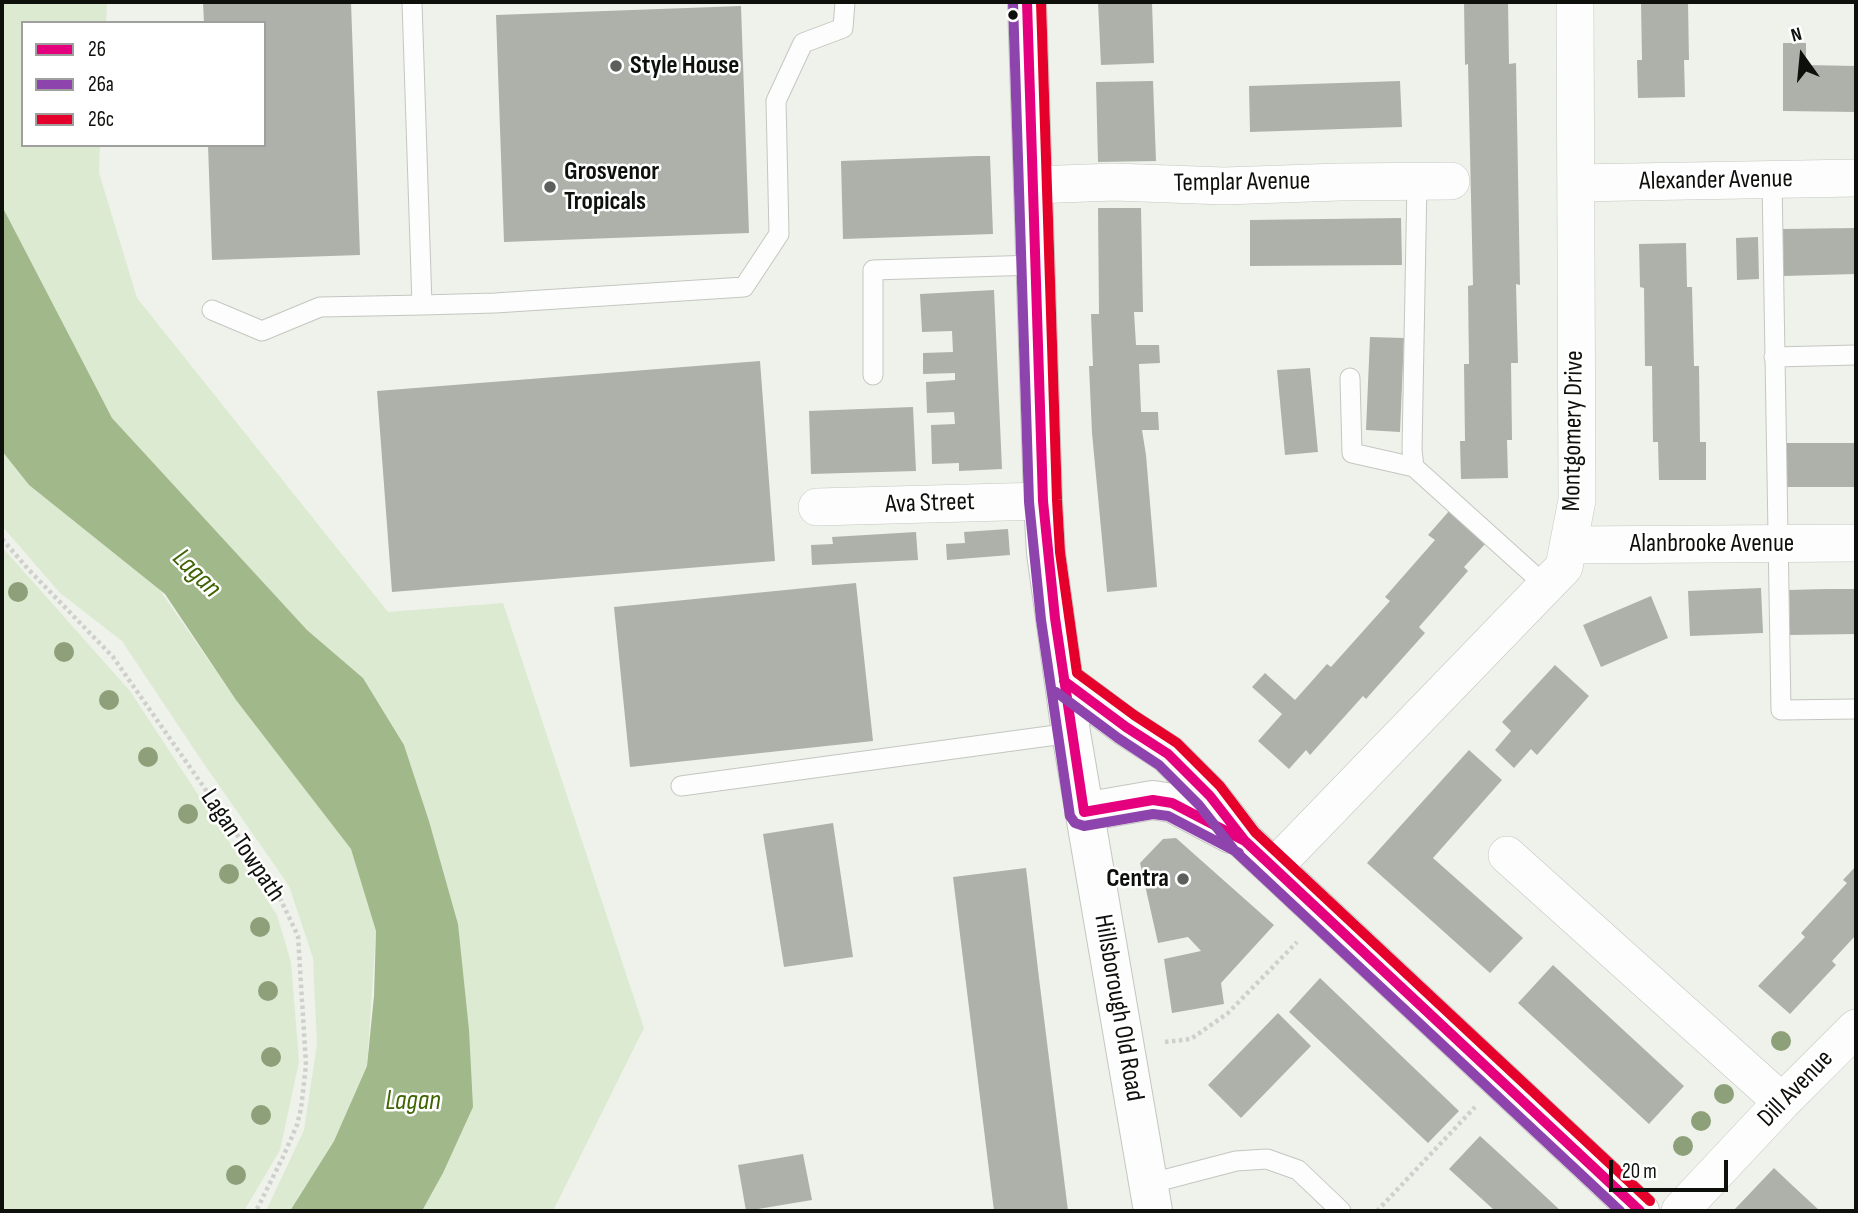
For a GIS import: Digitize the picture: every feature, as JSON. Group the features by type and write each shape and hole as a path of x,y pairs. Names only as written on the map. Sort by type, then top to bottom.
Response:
{"street":[{"name":"Hillsborough Old Road","path":"1027,2 1046,553 1071,733 1151,1197"},
{"name":"Montgomery Drive","path":"1274,867 1564,567 1577,500 1575,2"},
{"name":"Alexander Avenue","path":"1576,183 1856,178"},
{"name":"Templar Avenue","path":"1034,185 1114,182 1224,186 1434,181"},
{"name":"Ava Street","path":"817,507 1043,500"},
{"name":"Alanbrooke Avenue","path":"1569,545 1856,543"},
{"path":"1064,681 1168,754 1210,796 1245,841 1640,1211"},
{"path":"1084,812 1153,800 1172,803 1245,841"},
{"path":"1507,855 1782,1102"},
{"name":"Dill Avenue","path":"1679,1211 1856,1028"}],"lane":[{"path":"412,2 422,304"},
{"path":"212,310 262,331 320,307 495,303 744,287 779,234 776,101 803,43 843,29 845,2"},
{"path":"1772,180 1781,710 1856,709"},
{"path":"1414,467 1412,450 1434,181"},
{"path":"873,375 873,270 1036,265"},
{"path":"1774,357 1856,355"},
{"path":"1350,378 1352,453 1414,467 1546,586"},
{"path":"681,786 1071,733"},
{"path":"1151,1197 1236,1161 1268,1159 1298,1170 1341,1211"}],"path":[{"name":"Lagan Towpath","path":"2,539 113,657 277,892 298,936 306,1065 301,1109 288,1147 257,1211"},
{"path":"1165,1042 1191,1039 1228,1013 1298,941"},
{"path":"1377,1211 1475,1107"}],"shaded area":[{"path":"2,2 107,2 106,21 21,21 21,147 100,147 99,173 137,298 388,612 503,603 644,1028 553,1211 422,1211 443,1173 458,924 404,745 363,678 307,630 112,418 2,206"},
{"path":"2,451 29,485 159,589 234,697 352,850 376,931 367,1066 335,1139 290,1211 266,1211 304,1130 317,1044 313,958 289,886 122,641 60,593 2,526"},
{"path":"2,547 130,691 277,915 291,962 299,1062 280,1150 244,1211 2,1211"}],"water":[{"name":"Lagan","path":"2,206 112,418 307,630 363,678 404,745 458,924 469,1030 473,1107 443,1173 422,1211 290,1211 334,1141 367,1066 374,996 376,931 351,849 236,700 165,594 29,485 2,451"}],"building":[{"path":"203,2 351,2 360,255 212,260 208,147 266,147 266,21 204,21"},
{"path":"1098,2 1152,2 1154,63 1101,65"},
{"path":"1464,2 1508,2 1509,64 1516,63 1520,285 1516,284 1518,363 1511,363 1512,440 1507,440 1508,478 1461,479 1460,441 1465,441 1464,364 1469,364 1468,286 1473,285"},
{"path":"1641,2 1688,2 1689,60 1684,60 1685,97 1638,98 1637,60 1642,60"},
{"path":"741,6 749,233 504,242 496,15"},
{"path":"1783,43 1806,43 1806,65 1856,66 1856,112 1783,111"},
{"path":"1153,81 1156,161 1098,162 1096,82"},
{"path":"1400,81 1402,127 1250,132 1249,86"},
{"path":"990,156 993,234 843,239 841,161"},
{"path":"1098,208 1141,208 1143,312 1134,312 1136,345 1159,345 1160,363 1139,364 1141,412 1158,412 1159,430 1142,430 1157,587 1107,592 1092,433 1089,366 1093,366 1091,314 1099,314"},
{"path":"1401,218 1402,265 1250,266 1250,220"},
{"path":"1856,228 1856,274 1783,276 1782,229"},
{"path":"1758,237 1759,279 1737,280 1736,238"},
{"path":"1686,243 1687,287 1692,287 1694,366 1699,366 1700,442 1706,442 1706,480 1659,480 1658,442 1653,442 1652,366 1645,366 1644,288 1640,287 1639,244"},
{"path":"994,290 1002,469 959,471 959,463 932,464 931,425 955,424 954,412 927,413 926,382 955,380 955,373 923,374 923,353 953,352 952,331 922,332 920,294"},
{"path":"1370,337 1404,338 1400,432 1366,430"},
{"path":"760,361 775,561 392,592 377,391"},
{"path":"1310,368 1318,452 1285,455 1277,370"},
{"path":"913,407 916,471 811,474 809,411"},
{"path":"1786,443 1856,443 1856,487 1786,487"},
{"path":"1450,510 1486,543 1464,567 1468,571 1419,627 1425,633 1366,699 1363,696 1310,755 1306,750 1289,769 1258,741 1282,714 1252,687 1265,673 1295,700 1327,664 1331,667 1390,601 1385,597 1435,540 1428,535"},
{"path":"1008,529 1010,555 947,560 946,544 965,543 964,532"},
{"path":"916,532 918,560 812,565 811,545 833,544 832,537"},
{"path":"856,583 873,741 630,767 614,607"},
{"path":"1761,588 1763,633 1690,636 1688,591"},
{"path":"1856,589 1856,634 1790,635 1789,590"},
{"path":"1651,596 1668,638 1601,667 1583,625"},
{"path":"1555,665 1589,696 1537,755 1531,749 1514,768 1495,750 1511,731 1502,722"},
{"path":"1469,750 1502,780 1433,858 1523,938 1490,973 1367,863"},
{"path":"833,823 853,957 784,967 763,834"},
{"path":"1176,838 1274,925 1221,983 1224,1004 1172,1013 1164,959 1201,951 1188,937 1158,943 1140,863 1163,839"},
{"path":"1856,866 1856,935 1832,961 1836,965 1790,1014 1758,986 1805,937 1801,933 1847,883 1843,880"},
{"path":"1026,868 1068,1211 994,1211 963,959 953,877"},
{"path":"1553,965 1684,1086 1649,1124 1518,1003"},
{"path":"1320,978 1459,1111 1428,1143 1289,1012"},
{"path":"1278,1013 1311,1046 1241,1118 1208,1085"},
{"path":"1480,1136 1561,1211 1494,1210 1449,1169"},
{"path":"803,1154 812,1200 746,1211 738,1165"},
{"path":"1774,1168 1820,1211 1734,1210"}],"transit line":[{"name":"26a","path":"1013,2 1029,502 1041,620 1070,816 1075,823 1084,826 1153,814 1168,816 1239,853"},
{"name":"26","path":"1027,2 1043,501 1055,618 1084,812 1153,800 1172,803 1245,841"},
{"name":"26c","path":"1041,2 1057,500 1060,552 1077,673 1177,743 1220,786 1255,832 1650,1201"},
{"name":"26","path":"1064,681 1168,754 1210,796 1245,841 1640,1211"},
{"name":"26a","path":"1056,692 1159,765 1199,805 1235,851 1620,1211"}],"place":[{"name":"Style House","path":"616,66"},
{"name":"Grosvenor Tropicals","path":"550,187"},
{"name":"Centra","path":"1183,879"}]}
